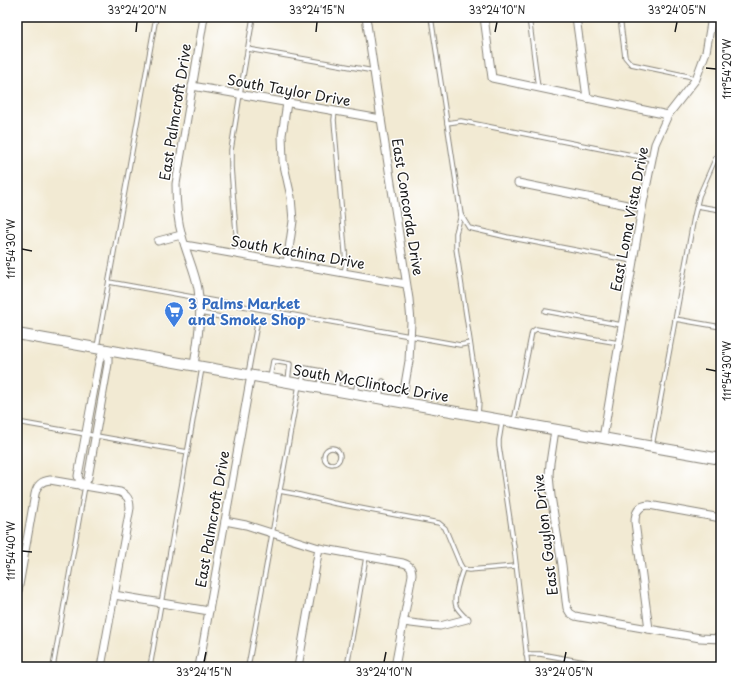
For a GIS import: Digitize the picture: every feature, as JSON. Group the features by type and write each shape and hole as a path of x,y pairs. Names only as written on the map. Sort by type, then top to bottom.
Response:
{"main road":[{"name":"South McClintock Drive","path":"17,334 721,459"}],"street":[{"name":"East Palmcroft Drive","path":"198,366 200,313 198,287 181,234 177,211 176,184 204,17"},
{"name":"East Concorda Drive","path":"366,17 411,322 409,361 402,402"},
{"path":"484,17 492,78 668,115"},
{"path":"576,17 587,98"},
{"name":"East Loma Vista Drive","path":"603,438 642,208 655,144 668,115 696,79 706,52 712,17"},
{"name":"South Taylor Drive","path":"192,86 381,120"},
{"path":"287,103 282,135 283,161 291,197 293,221 287,263"},
{"path":"518,183 642,208"},
{"path":"158,241 181,234"},
{"name":"South Kachina Drive","path":"184,245 406,284"},
{"path":"83,486 78,476 101,356 101,349"},
{"path":"83,486 88,478 108,364 108,357 101,349"},
{"name":"East Palmcroft Drive","path":"199,667 249,375"},
{"name":"East Gaylon Drive","path":"555,430 550,462 550,486 567,608 570,613 575,616 649,629"},
{"path":"17,597 35,494 40,483 50,480 123,493 128,498 130,508 101,667"},
{"path":"721,518 649,505 642,506 638,509 635,522 649,629 700,638 721,639"},
{"path":"225,521 246,525 319,548 409,565 411,567 412,575 395,667"},
{"path":"298,667 319,548"},
{"path":"114,595 209,611"},
{"path":"403,622 427,626 440,626 467,619"}],"lane":[{"path":"101,349 109,282 156,17"},
{"path":"237,254 231,150 253,17"},
{"path":"431,17 461,215 469,228 507,237 633,261"},
{"path":"529,17 538,88"},
{"path":"620,17 625,57 631,64 696,79"},
{"path":"248,49 374,71"},
{"path":"335,111 334,120 346,263 344,274"},
{"path":"447,123 461,121 652,159"},
{"path":"652,447 694,217 699,196 721,146"},
{"path":"697,206 721,210"},
{"path":"461,215 456,233 456,248 480,401 478,416"},
{"path":"109,282 460,345 470,343"},
{"path":"545,311 622,325"},
{"path":"200,313 257,324 249,375"},
{"path":"675,319 721,327"},
{"path":"514,422 532,332 536,329 619,343"},
{"path":"269,379 273,361 290,364 288,382"},
{"path":"150,667 188,452 198,366"},
{"path":"248,667 279,490 300,384 305,368 322,371 318,387"},
{"path":"336,390 339,373"},
{"path":"355,394 358,379"},
{"path":"380,398 383,380"},
{"path":"502,420 499,446 514,547 528,667 520,667"},
{"path":"17,422 188,452"},
{"path":"331,447 339,451 340,457 337,462 330,464 325,460 324,454 331,447"},
{"path":"53,667 83,486"},
{"path":"279,490 333,504 439,523 445,528 463,569 469,570 516,566"},
{"path":"347,667 366,557"},
{"path":"463,569 458,581 456,606 467,619"},
{"path":"526,654 540,654 612,667"}],"place":[{"name":"3 Palms Market and Smoke Shop","path":"174,328"}]}
